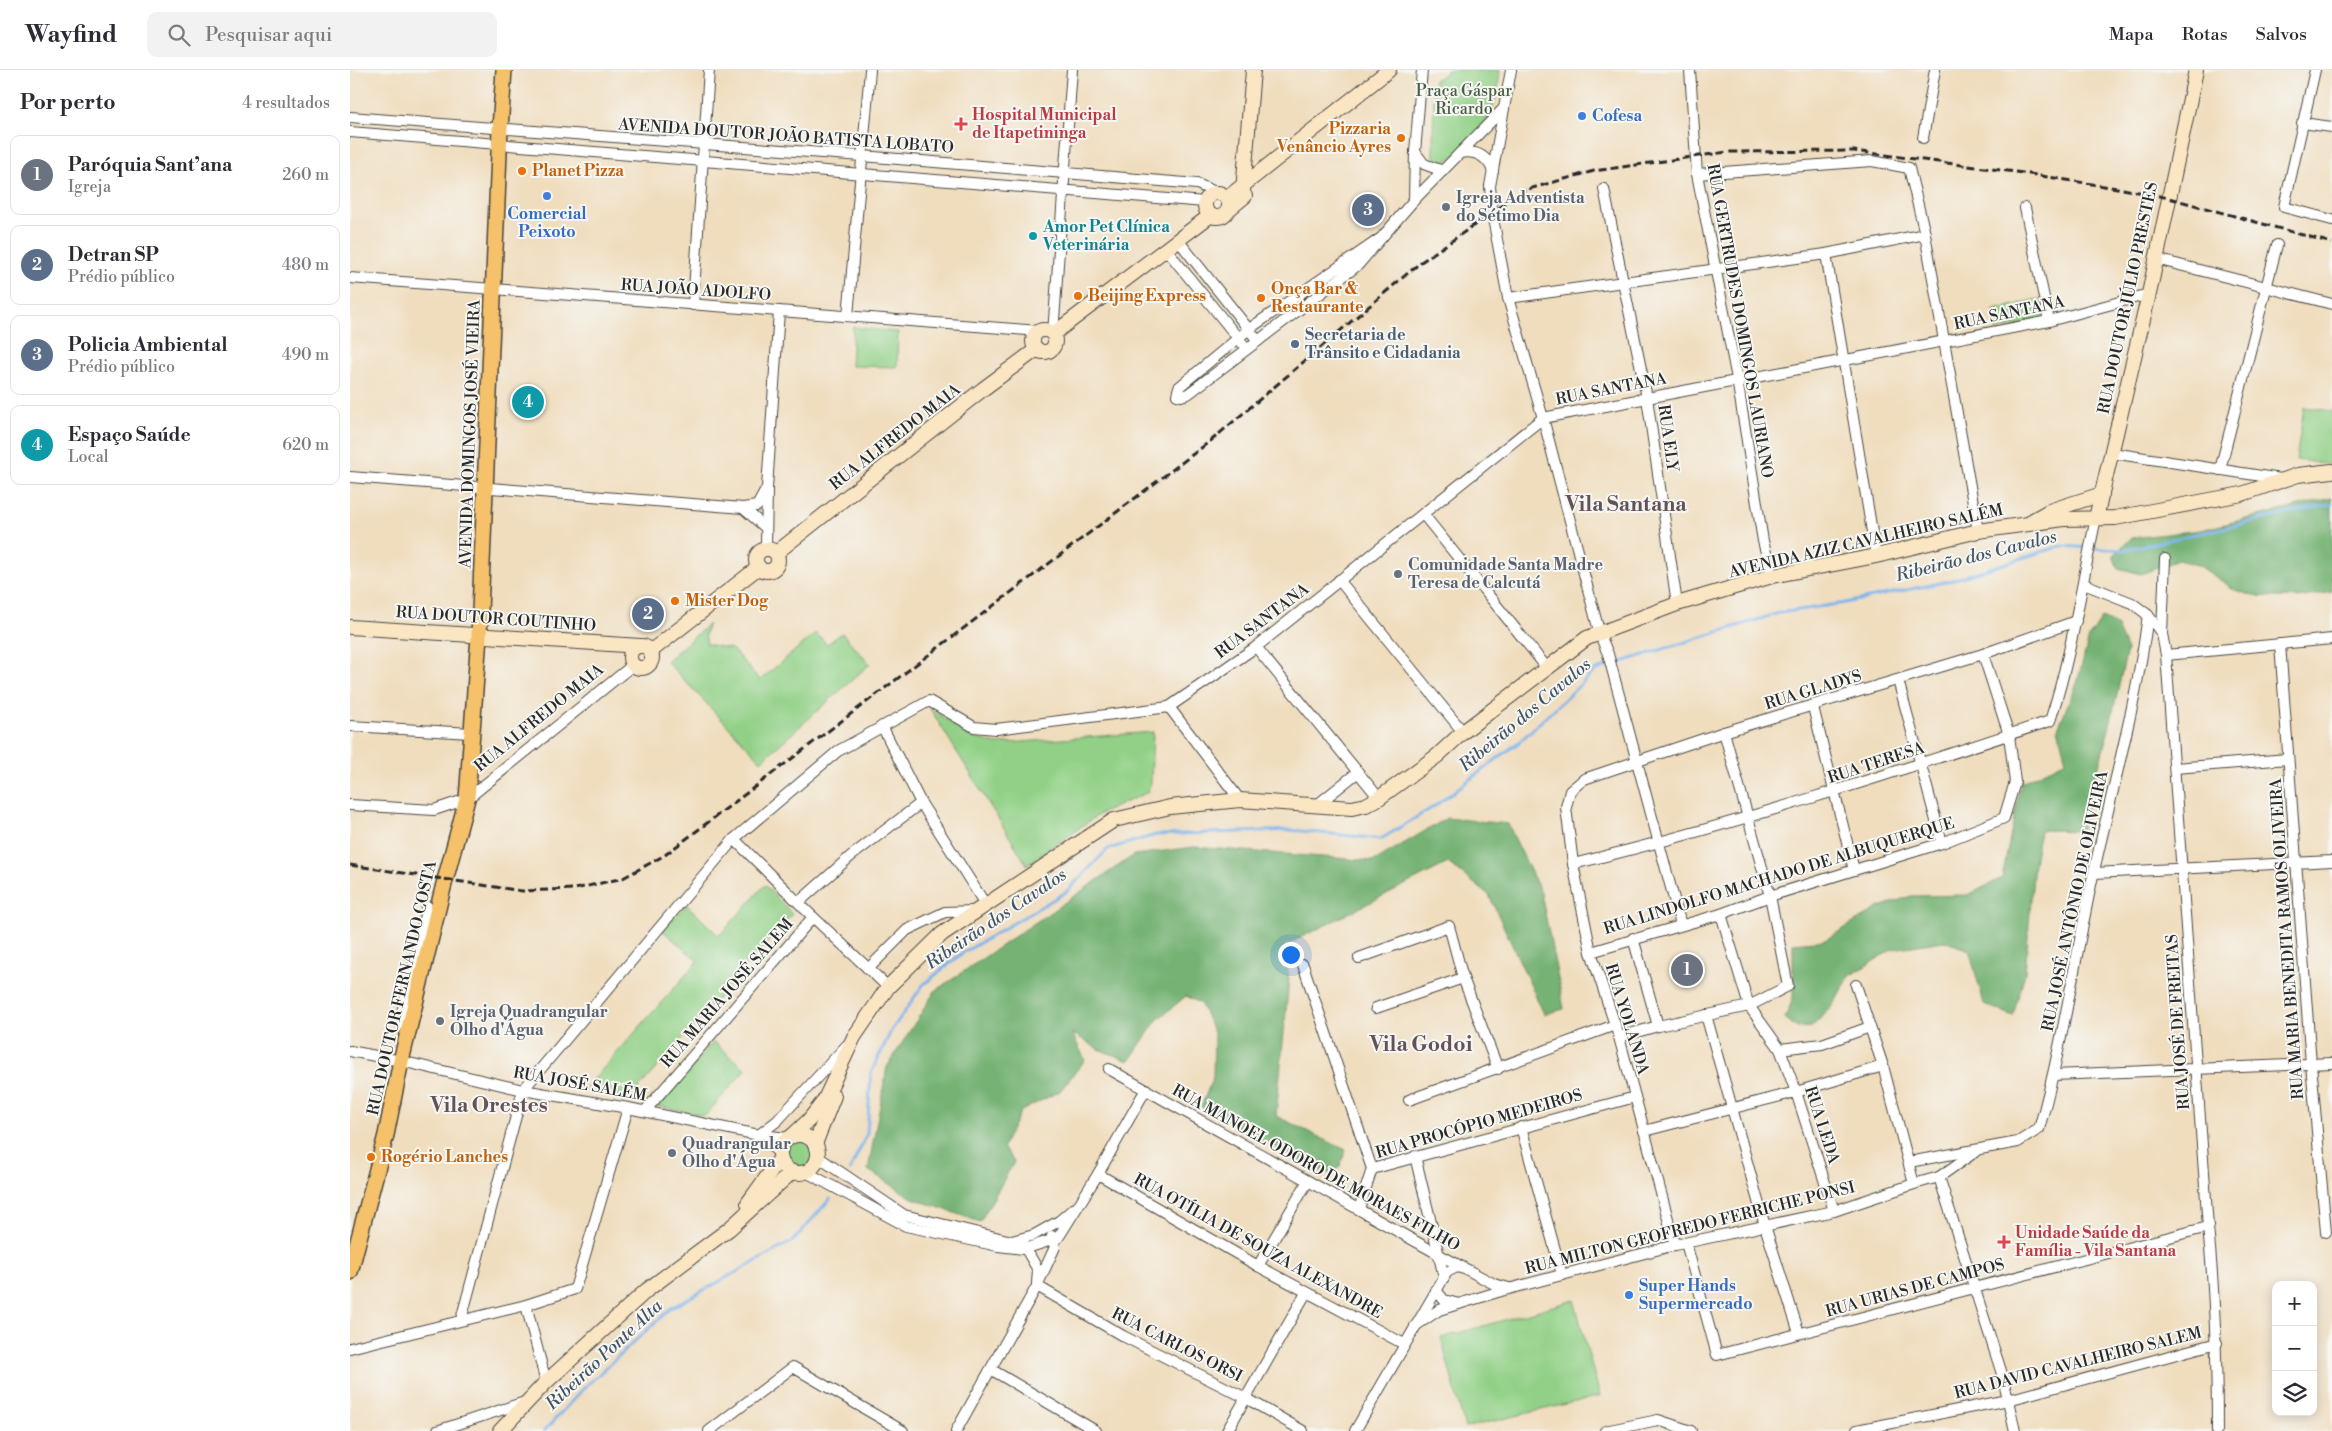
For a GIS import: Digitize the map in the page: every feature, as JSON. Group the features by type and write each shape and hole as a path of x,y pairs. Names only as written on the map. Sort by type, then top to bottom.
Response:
{"main road":[{"name":"AVENIDA DOMINGOS JOSÉ VIEIRA","path":"467,799 479,636 499,144 504,70"},
{"path":"1243,193 1253,70"},
{"path":"1049,333 1055,344 1052,350 1045,352 1037,349 1033,341 1036,334 1049,333 1178,240 1208,208 1210,195 1224,200 1243,193 1291,149 1389,70"},
{"name":"RUA DOUTOR JÚLIO PRESTES","path":"2096,518 2149,294 2196,70"},
{"path":"1208,208 1218,217 1224,200"},
{"name":"RUA ALFREDO MAIA","path":"771,551 1037,349"},
{"name":"AVENIDA AZIZ CAVALHEIRO SALÉM","path":"790,1136 809,1120 824,1101 857,1034 888,987 942,934 980,907 1114,820 1170,807 1240,800 1352,808 1366,804 1379,798 1438,756 1463,732 1587,638 1600,635 1677,604 1772,576 1876,556 1978,531 2026,524 2114,518 2242,494 2298,475 2332,471"},
{"path":"2026,524 2049,511 2102,494"},
{"path":"633,665 639,668 649,666 652,660 645,649 759,567 765,571 775,568 778,562 771,551"},
{"name":"RUA DOUTOR COUTINHO","path":"350,627 645,649"},
{"name":"RUA DOUTOR FERNANDO COSTA","path":"350,1272 386,1136 401,1061 442,888 467,799"},
{"name":"AVENIDA AZIZ CAVALHEIRO SALÉM","path":"817,1150 857,1034"},
{"path":"500,1431 546,1382 647,1290 729,1229 799,1172 812,1168 817,1150 805,1135 790,1136 783,1142 780,1156 729,1229"},
{"path":"780,1156 787,1169 799,1172"}],"street":[{"path":"693,305 709,70"},
{"path":"848,316 870,70"},
{"path":"1049,333 1065,173 1072,70"},
{"path":"1414,200 1415,152 1422,70"},
{"path":"1511,70 1490,193 1508,298 1543,418 1600,635 1608,654 1681,925"},
{"name":"RUA GERTRUDES DOMINGOS LAURIANO","path":"1690,70 1697,174 1738,379 1763,541 1772,576"},
{"path":"1923,138 1935,70"},
{"path":"2315,70 2284,207 2332,220"},
{"path":"1381,238 1249,329 1179,388 1177,395 1188,394 1358,265 1414,200 1505,107"},
{"name":"AVENIDA DOUTOR JOÃO BATISTA LOBATO","path":"350,117 1197,184 1224,200"},
{"path":"2302,123 2332,126"},
{"name":"AVENIDA DOUTOR JOÃO BATISTA LOBATO","path":"350,132 1063,191 1208,208"},
{"path":"1415,152 1424,164 1443,171"},
{"path":"1460,153 1482,155 1493,171"},
{"path":"1697,174 1872,161 1909,168 1925,234 1946,341 1978,531"},
{"name":"RUA ELY","path":"1604,189 1647,398 1677,604"},
{"path":"2025,208 2049,321"},
{"path":"1508,298 1826,254 1925,234"},
{"path":"1178,240 1258,341"},
{"path":"2220,470 2277,245"},
{"path":"1166,249 1247,349"},
{"path":"1826,254 1876,556"},
{"path":"2156,259 2332,304"},
{"name":"RUA JOÃO ADOLFO","path":"350,278 1049,333"},
{"name":"RUA SANTANA","path":"1169,707 1256,647 1543,418 1738,379 2049,321 2149,294"},
{"path":"771,551 766,528 766,488 779,311"},
{"path":"2112,453 2284,480"},
{"path":"350,477 743,508 757,506 766,488"},
{"path":"743,508 766,528"},
{"path":"1423,514 1547,668"},
{"name":"RUA DOUTOR JÚLIO PRESTES","path":"2088,560 2096,518"},
{"path":"2162,634 2165,559"},
{"name":"RUA TERESA","path":"1573,864 1659,843 1836,792 2050,721 2061,688 2088,560"},
{"path":"1340,580 1463,732"},
{"path":"2084,584 2132,603 2148,615"},
{"name":"RUA JOSÉ DE FREITAS","path":"2148,615 2162,634 2166,656 2214,1287 2217,1343 2217,1431"},
{"name":"RUA JOSÉ ANTÔNIO DE OLIVEIRA","path":"1909,1162 2018,1142 2039,1129 2054,1076 2094,873 2142,660 2148,615"},
{"name":"RUA GLADYS","path":"1568,798 1570,791 1584,779 1724,732 1983,654 2076,621"},
{"path":"2166,656 2332,639"},
{"name":"RUA MARIA BENEDITA RAMOS OLIVEIRA","path":"2280,644 2311,1064 2326,1232"},
{"path":"1256,647 1379,798"},
{"path":"1983,654 2009,734"},
{"name":"RUA ALFREDO MAIA","path":"467,799 633,665"},
{"path":"1898,680 1942,843"},
{"path":"461,1320 523,1090 734,839 838,751 929,701 974,727 996,729 1169,707 1240,800"},
{"path":"1813,706 1854,870"},
{"path":"350,726 471,733"},
{"path":"868,969 907,930 945,912 980,907 921,803 882,726"},
{"path":"1619,1037 1658,1026 1749,1006 1788,986 1770,896 1746,818 1724,732"},
{"name":"RUA LINDOLFO MACHADO DE ALBUQUERQUE","path":"1590,952 1721,914 1770,896 1942,843 2004,818 2015,782 2009,734"},
{"path":"2175,768 2288,759"},
{"path":"1317,804 1358,772"},
{"name":"RUA YOLANDA","path":"1568,798 1566,807 1573,864 1590,952 1619,1037 1675,1245"},
{"path":"350,806 434,810 467,799"},
{"path":"799,902 851,856 921,803"},
{"path":"734,839 812,917 888,987"},
{"path":"2094,873 2332,861"},
{"path":"408,1033 401,1017 427,906"},
{"name":"RUA LEDA","path":"1721,914 1749,1006 1780,1049 1796,1092 1834,1211"},
{"name":"RUA MARIA JOSÉ SALEM","path":"645,1111 812,917"},
{"path":"1358,958 1449,926 1464,978 1498,1069"},
{"path":"1633,938 1658,1026"},
{"path":"1303,965 1372,1169"},
{"path":"1376,1008 1464,978"},
{"path":"1856,985 1883,1066 1914,1184"},
{"path":"1706,1015 1765,1226 1799,1333"},
{"path":"1409,1100 1615,1025"},
{"path":"1780,1049 1822,1044 1870,1027"},
{"path":"780,1156 770,1144 757,1134 777,1121 857,1034"},
{"name":"RUA JOSÉ SALÉM","path":"350,1051 523,1090 645,1111 757,1134 790,1136"},
{"path":"2054,1076 2332,1063"},
{"path":"1644,1131 1796,1092 1883,1066"},
{"name":"RUA MANOEL ODORO DE MORAES FILHO","path":"1109,1069 1466,1270 1505,1290"},
{"path":"956,1431 992,1370 1037,1286 1055,1247 1055,1240 1080,1204 1146,1089"},
{"name":"RUA PROCÓPIO MEDEIROS","path":"1359,1209 1372,1169 1635,1097"},
{"path":"350,1348 526,1305 575,1289 628,1108"},
{"path":"1521,1127 1562,1275"},
{"name":"RUA MILTON GEOFREDO FERRICHE PONSI","path":"1415,1326 1439,1310 1505,1290 1675,1245 1834,1211 1939,1177 1980,1149"},
{"path":"817,1150 904,1215 1012,1241 1034,1234 1059,1221 1080,1204"},
{"path":"1415,1156 1444,1277"},
{"path":"799,1172 906,1226 1024,1250 1055,1240"},
{"name":"RUA OTÍLIA DE SOUZA ALEXANDRE","path":"1098,1174 1306,1293 1404,1344"},
{"path":"1939,1177 2008,1400 2015,1431"},
{"path":"1258,1266 1308,1181"},
{"name":"RUA URIAS DE CAMPOS","path":"1686,1244 1717,1355 2208,1227"},
{"path":"1037,1286 1038,1270 1022,1247 1034,1234 1050,1234 1055,1240"},
{"path":"1355,1431 1444,1277 1451,1269 1466,1270"},
{"path":"1489,1281 1493,1289 1490,1295"},
{"name":"RUA CARLOS ORSI","path":"1037,1286 1124,1336 1246,1398 1303,1431"},
{"path":"1436,1290 1444,1300 1459,1304"},
{"path":"1227,1431 1306,1293"},
{"path":"526,1305 546,1382"},
{"name":"RUA DAVID CAVALHEIRO SALEM","path":"1857,1430 2008,1400 2217,1343"},
{"path":"708,1431 793,1367 903,1431"},
{"path":"992,1370 1096,1431"},
{"path":"437,1431 529,1400"},
{"path":"1652,1431 1658,1420"},
{"path":"1605,1431 1658,1420 1691,1431"}],"green space":[{"name":"Praça Gáspar Ricardo","path":"1447,70 1500,70 1497,94 1487,119 1456,155 1446,161 1437,163 1433,153 1434,80 1445,74"},
{"path":"2039,299 2044,320 1996,330 1994,310"},
{"path":"853,327 898,332 897,367 851,366"},
{"path":"2304,407 2332,411 2332,446 2329,464 2296,460"},
{"path":"2332,498 2332,592 2298,598 2254,596 2235,590 2198,565 2178,560 2141,574 2118,568 2113,556 2131,538 2201,530"},
{"path":"2102,618 2116,625 2127,650 2109,729 2081,831 2040,830 2034,863 2025,973 2013,1016 1984,1004 1969,950 1944,941 1893,949 1848,977 1833,1005 1812,1027 1797,1028 1785,1018 1793,999 1793,943 1825,940 1880,907 1911,896 1968,895 2002,878 2021,783 2066,761 2058,728 2077,683 2089,637"},
{"path":"709,624 705,634 707,644 732,649 760,680 816,633 827,644 842,633 870,664 761,761 666,661"},
{"path":"929,707 968,736 996,744 1153,732 1151,782 1148,792 1098,815 1027,865"},
{"path":"1447,818 1508,824 1541,893 1564,1009 1544,1014 1489,895 1448,863 1284,946 1289,980 1276,1116 1346,1150 1339,1168 1331,1174 1316,1169 1201,1107 1213,1077 1214,1033 1200,1003 1186,996 1157,1020 1129,1061 1098,1049 1072,1033 1085,1060 1060,1091 1021,1111 1003,1147 1014,1162 980,1222 912,1198 868,1170 887,1067 935,991 1134,855 1194,847 1374,861"},
{"path":"765,885 792,914 630,1098 585,1089 698,961 662,930 687,905 719,936"},
{"path":"713,1042 746,1069 705,1116 657,1106"},
{"path":"799,1139 810,1143 814,1154 810,1165 799,1169 788,1165 784,1154 788,1143"},
{"path":"1574,1300 1600,1396 1465,1428 1441,1338"}],"waterway":[{"name":"Ribeirão dos Cavalos","path":"850,1170 867,1134 871,1073 891,1031 923,985 961,954 1066,892 1108,849 1156,835 1291,830 1381,839 1435,806 1519,742 1596,670 1779,613 1845,603 1949,581 2061,546 2123,550 2332,504"},
{"name":"Ribeirão Ponte Alta","path":"544,1431 585,1387 671,1308 793,1241 830,1199"}],"railway":[{"path":"350,865 522,891 575,889 623,878 665,855 1213,439 1421,262 1525,190 1594,171 1727,152 1854,151 2023,173 2123,189 2169,198 2332,243"}],"place":[{"name":"Cofesa","path":"1582,116"},
{"name":"Hospital Municipal de Itapetininga","path":"961,124"},
{"name":"Pizzaria Venâncio Ayres","path":"1401,138"},
{"name":"Planet Pizza","path":"522,171"},
{"name":"Comercial Peixoto","path":"547,196"},
{"name":"Igreja Adventista do Sétimo Dia","path":"1446,207"},
{"name":"Policia Ambiental","path":"1368,210"},
{"name":"Amor Pet Clínica Veterinária","path":"1033,236"},
{"name":"Beijing Express","path":"1078,296"},
{"name":"Onça Bar & Restaurante","path":"1261,298"},
{"name":"Secretaria de Trânsito e Cidadania","path":"1295,344"},
{"name":"Espaço Saúde","path":"528,402"},
{"name":"Comunidade Santa Madre Teresa de Calcutá","path":"1398,574"},
{"name":"Mister Dog","path":"675,601"},
{"name":"Detran SP","path":"648,614"},
{"name":"Paróquia Sant’ana","path":"1687,970"},
{"name":"Igreja Quadrangular Olho d'Água","path":"440,1021"},
{"name":"Quadrangular Olho d'Água","path":"672,1153"},
{"name":"Rogério Lanches","path":"371,1157"},
{"name":"Unidade Saúde da Família - Vila Santana","path":"2004,1242"},
{"name":"Super Hands Supermercado","path":"1629,1295"}],"district":[{"name":"Vila Santana","path":"1626,505"},
{"name":"Vila Godoi","path":"1421,1045"},
{"name":"Vila Orestes","path":"489,1106"}]}
